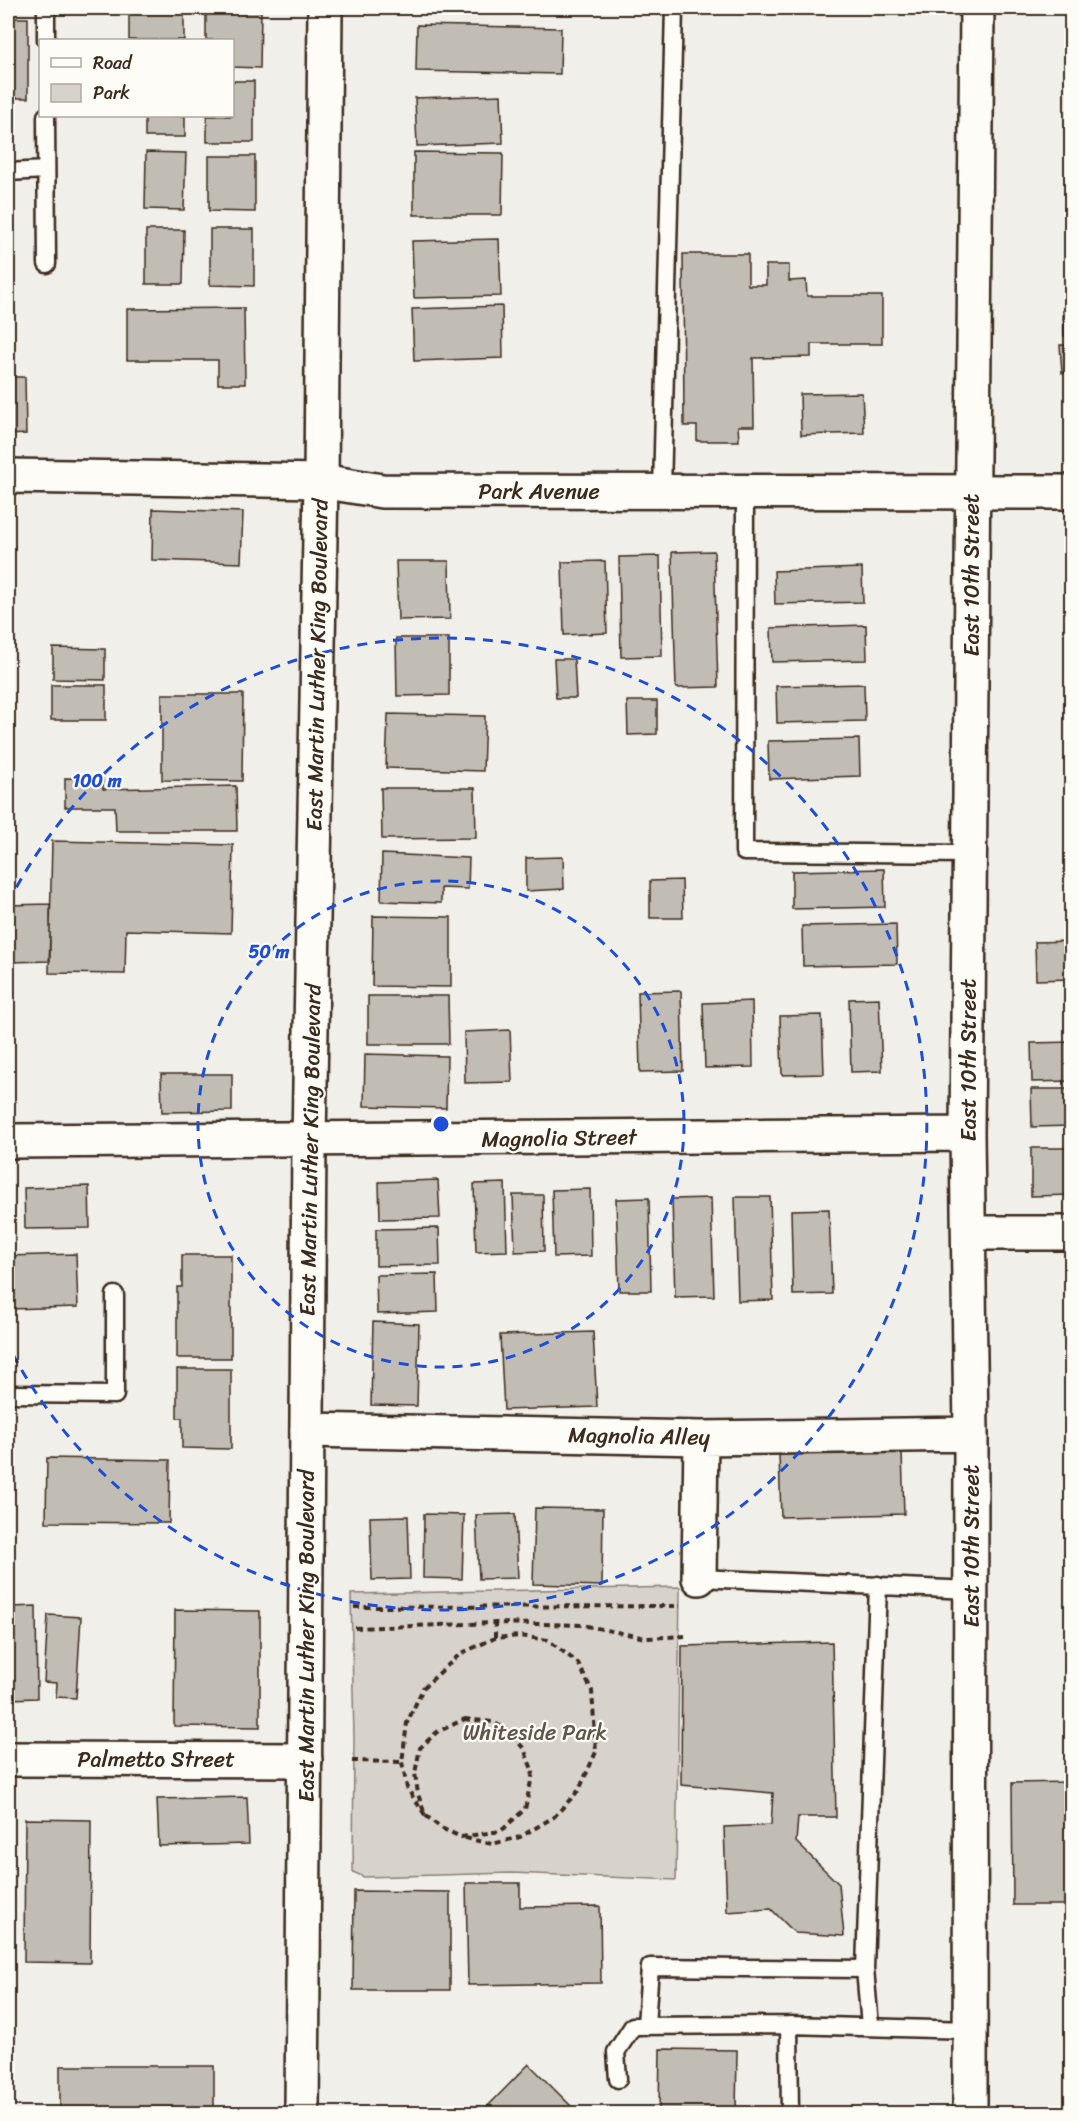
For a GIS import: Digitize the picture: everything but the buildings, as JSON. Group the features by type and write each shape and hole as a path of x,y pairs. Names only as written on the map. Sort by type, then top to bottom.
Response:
{"street":[{"name":"East Martin Luther King Boulevard","path":"302,2114 309,1140 321,480 325,8"},
{"name":"East 10th Street","path":"970,2114 971,1434 967,1134 977,8"},
{"name":"Park Avenue","path":"8,476 321,480 382,491 1071,492"},
{"name":"Magnolia Street","path":"8,1141 967,1134"},
{"path":"970,1233 1071,1233"},
{"name":"Magnolia Alley","path":"307,1430 701,1438 971,1434"},
{"path":"693,1592 701,1438"},
{"name":"Palmetto Street","path":"8,1759 305,1760"}],"lane":[{"path":"46,8 46,39"},
{"path":"662,491 674,8"},
{"path":"46,117 47,264"},
{"path":"8,172 46,170"},
{"path":"745,491 744,852 969,854"},
{"path":"8,1394 115,1395 115,1295"},
{"path":"693,1592 878,1585 971,1590"},
{"path":"870,2026 865,1969 878,1585"},
{"path":"646,2025 650,1967 865,1969"},
{"path":"618,2079 616,2052 633,2026 789,2025 970,2030"},
{"path":"789,2025 790,2114"}],"path":[{"path":"354,1607 693,1592"},
{"path":"355,1628 495,1623 582,1625 646,1638 687,1636"},
{"path":"495,1623 495,1638"},
{"path":"520,1636 548,1640 578,1662 592,1691 596,1752 579,1790 554,1817 520,1837 492,1844 461,1838 441,1828 426,1815 407,1788 402,1762 407,1723 423,1688 459,1654 495,1638 520,1636"},
{"path":"426,1815 418,1794 415,1773 420,1748 437,1732 465,1719 493,1722 510,1732 524,1749 533,1772 525,1809 501,1831 461,1838"},
{"path":"352,1761 402,1762"}],"green space":[{"name":"Whiteside Park","path":"680,1587 676,1880 512,1873 364,1877 353,1872 354,1740 351,1594"}]}
